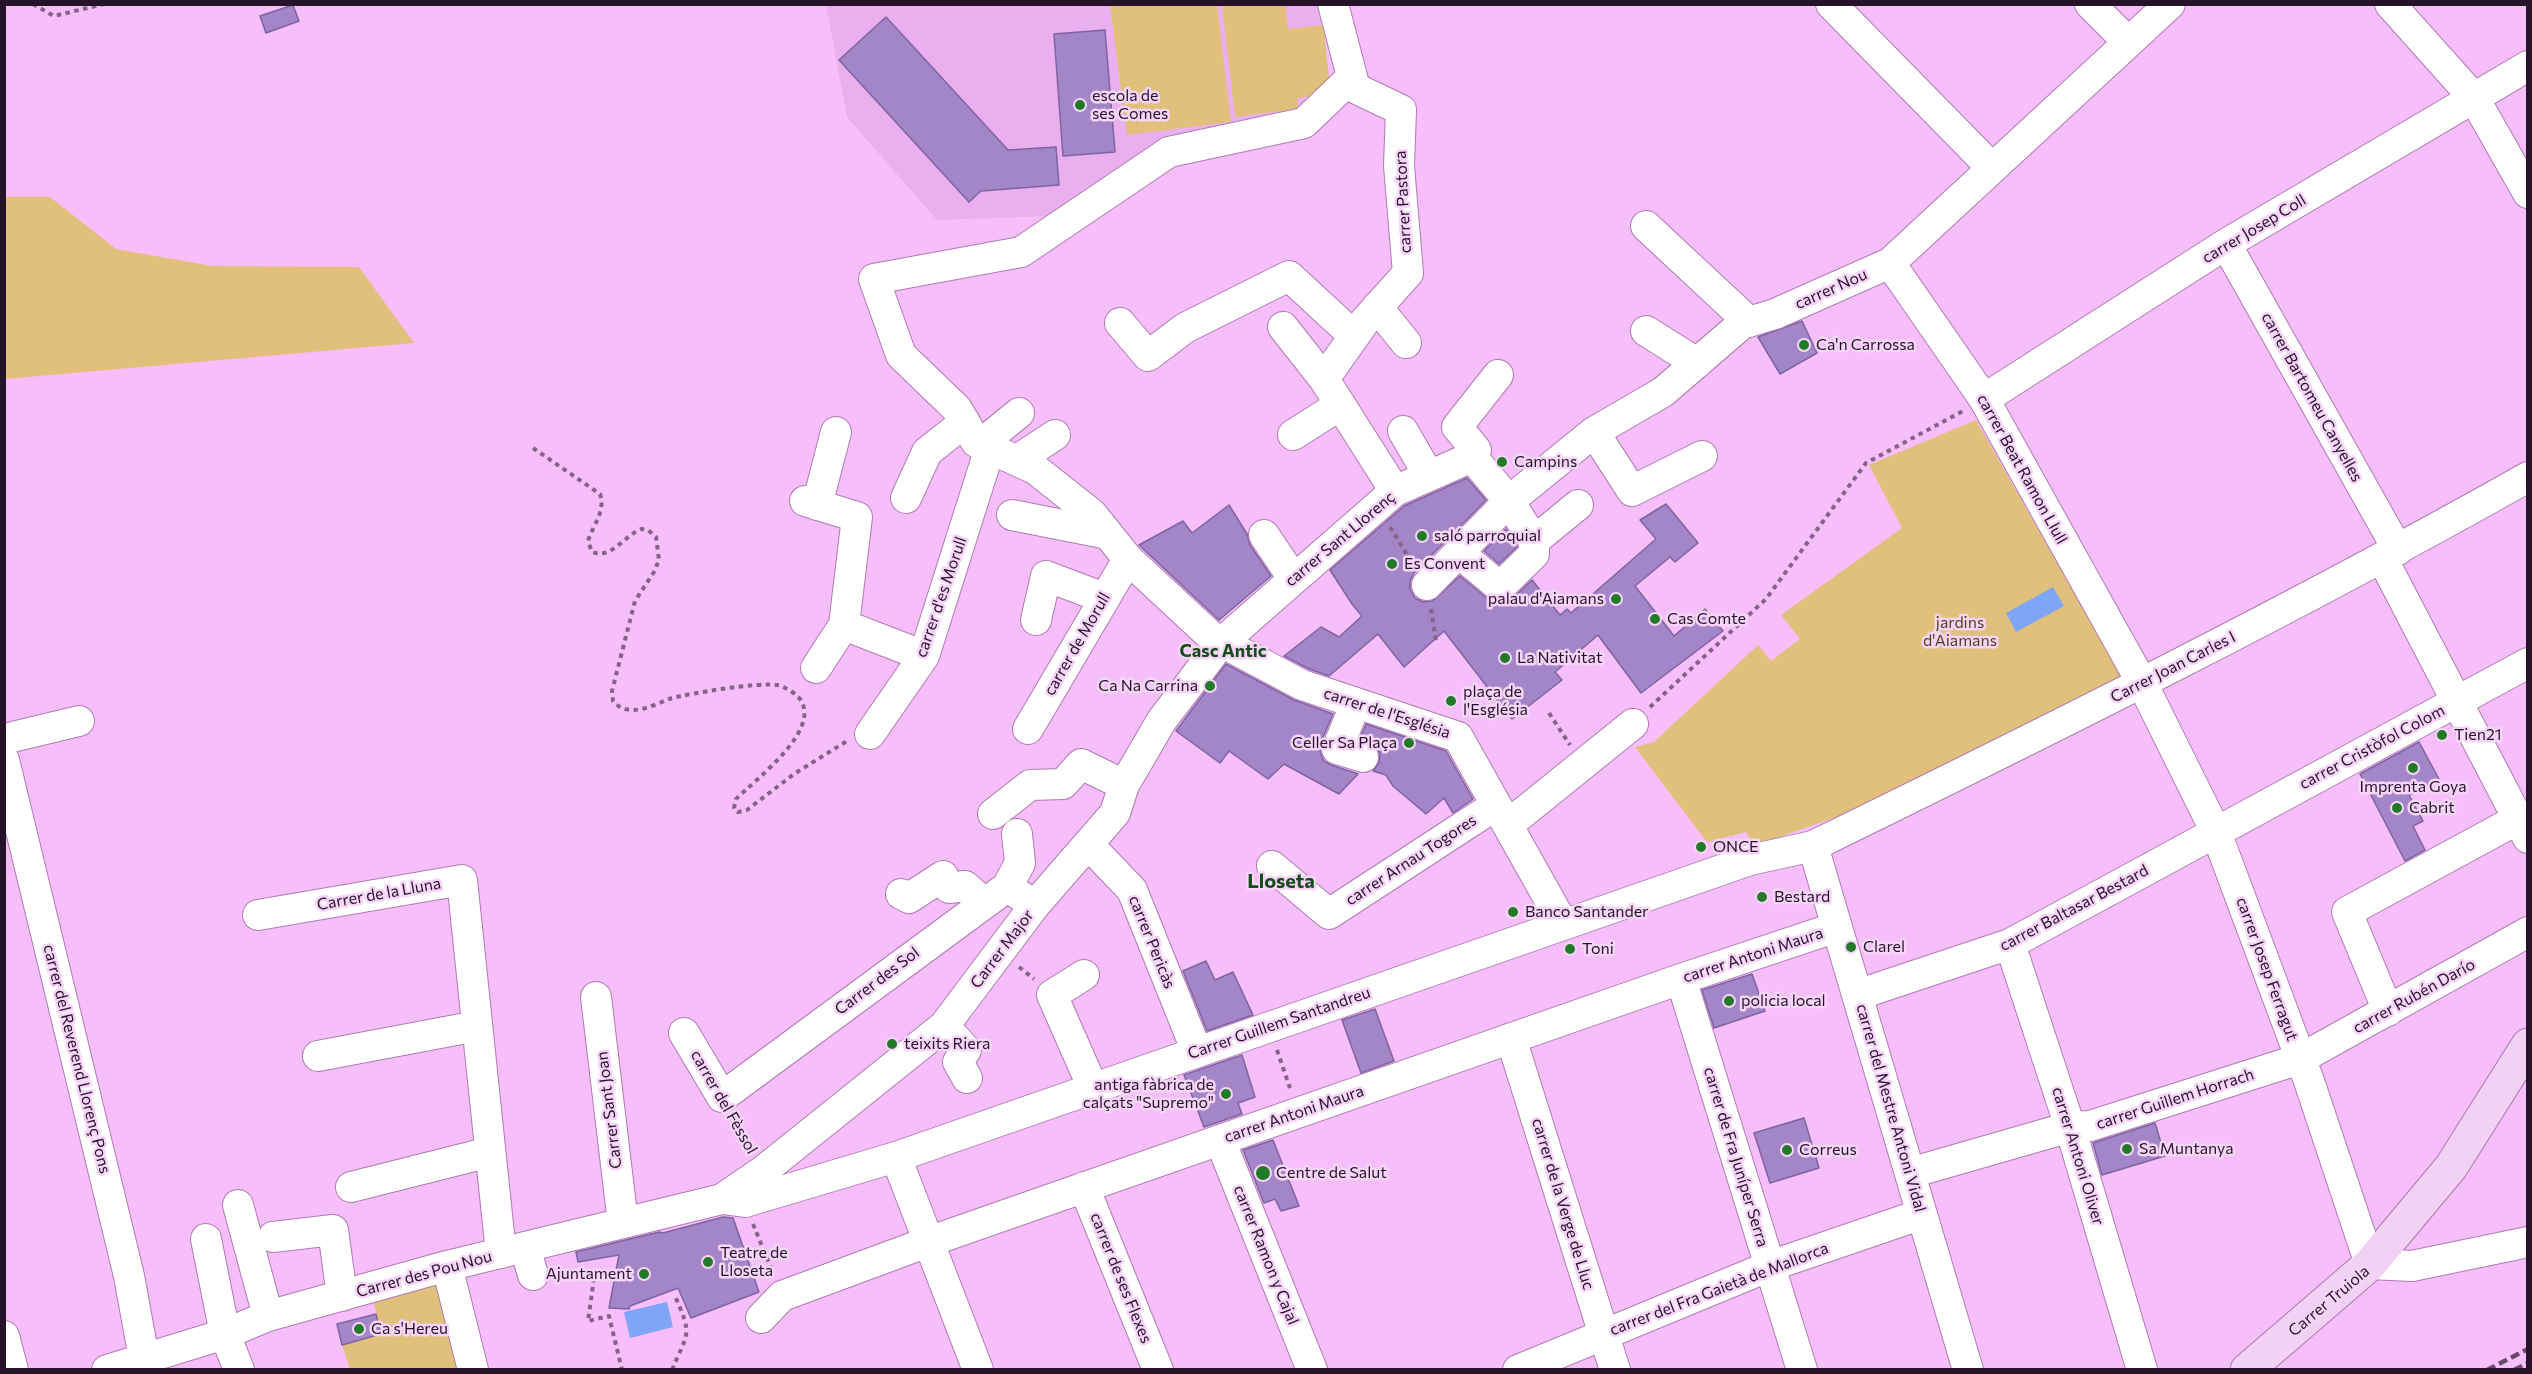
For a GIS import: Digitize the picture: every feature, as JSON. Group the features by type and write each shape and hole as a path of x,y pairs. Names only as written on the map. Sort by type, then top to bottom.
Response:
{"main road":[{"path":"2370,1264 2451,1167 2528,1045"},
{"name":"Carrer Truiola","path":"2247,1370 2370,1264"}],"street":[{"path":"1221,643 1128,559 1092,514 1035,469 978,438 957,409 901,355 874,279 1022,252 1169,152 1304,123 1352,77 1332,4"},
{"path":"1831,4 1992,168"},
{"path":"2090,4 2128,42"},
{"name":"carrer Nou","path":"1427,585 1509,501 1594,432 1663,392 1742,324 1775,314 1890,263 2170,4"},
{"path":"2390,4 2474,98 2528,193"},
{"name":"carrer Josep Coll","path":"1984,399 2226,244 2528,66"},
{"name":"carrer Pastora","path":"1324,379 1354,336 1408,273 1399,166 1401,110 1355,88 1352,77"},
{"path":"1646,226 1749,322"},
{"name":"carrer Bartomeu Canyelles","path":"2226,244 2390,554 2456,702 2523,829"},
{"name":"carrer Beat Ramon Llull","path":"1890,263 1984,399 2142,683"},
{"path":"1120,323 1148,356 1185,328 1288,276 1354,336"},
{"path":"1377,307 1406,343"},
{"path":"1283,327 1324,379 1341,405 1386,499"},
{"path":"1646,331 1697,363"},
{"path":"1459,553 1500,587 1534,554 1534,541 1509,501 1472,457 1476,450 1457,427 1498,375"},
{"path":"1293,435 1341,405"},
{"path":"906,498 927,452 978,438 1019,412"},
{"path":"1403,431 1429,476"},
{"path":"816,668 844,625 857,517 811,503 836,432"},
{"path":"1594,432 1632,491 1702,456"},
{"path":"1017,460 1055,435"},
{"name":"carrer d'es Morull","path":"870,734 924,656 978,438"},
{"name":"carrer Sant Llorenç","path":"1221,643 1386,499 1472,457"},
{"name":"Carrer Joan Carles I","path":"1813,846 2142,683 2390,554 2528,477"},
{"path":"1534,541 1578,505"},
{"path":"1012,515 1108,534"},
{"path":"1264,535 1293,578"},
{"name":"carrer de Morull","path":"1028,729 1128,559"},
{"path":"1036,620 1046,576 1104,598"},
{"path":"844,625 924,656"},
{"name":"carrer de l'Església","path":"1221,643 1302,685 1458,737 1563,924"},
{"name":"Carrer Major","path":"733,1201 763,1171 944,1026 1035,905 1115,813 1124,785 1162,720 1221,643"},
{"name":"carrer Cristòfol Colom","path":"2216,832 2528,663"},
{"name":"carrer Josep Ferragut","path":"2142,683 2216,832 2300,1059 2370,1264"},
{"name":"carrer de l'Església","path":"1356,703 1337,749 1363,757"},
{"path":"4,739 79,721"},
{"path":"1503,814 1632,724"},
{"name":"carrer del Reverend Llorenç Pons","path":"4,760 129,1276 146,1364"},
{"path":"993,814 1030,785 1063,784 1081,764 1124,785"},
{"name":"carrer Arnau Togores","path":"1272,866 1329,914 1503,814"},
{"path":"2388,1011 2347,912 2523,829"},
{"name":"carrer Baltasar Bestard","path":"1857,995 2010,944 2216,832"},
{"path":"995,895 1020,863 1017,834"},
{"name":"carrer Pericàs","path":"1088,844 1132,890 1197,1052"},
{"name":"Carrer Guillem Santandreu","path":"733,1201 896,1157 1750,860 1813,846"},
{"name":"carrer del Mestre Antoni Vidal","path":"1813,846 1968,1370"},
{"path":"901,894 909,898 943,876 949,888 965,886 1035,905"},
{"name":"Carrer de la Lluna","path":"258,915 462,880 490,1152 519,1258"},
{"name":"Carrer des Sol","path":"722,1097 995,895"},
{"name":"carrer Antoni Maura","path":"761,1318 782,1296 928,1242 1681,979 1837,927"},
{"name":"carrer Rubén Darío","path":"2300,1059 2528,932"},
{"name":"carrer Antoni Oliver","path":"2010,944 2070,1127 2142,1370"},
{"path":"1084,975 1052,995 1093,1088"},
{"name":"carrer de Fra Juníper Serra","path":"1681,979 1802,1370"},
{"name":"Carrer Sant Joan","path":"596,998 623,1223"},
{"path":"318,1056 477,1026"},
{"path":"944,1026 966,1050 958,1062 967,1078"},
{"name":"carrer del Fèssol","path":"684,1033 722,1097"},
{"name":"carrer de la Verge de Lluc","path":"1511,1038 1614,1370"},
{"name":"carrer Guillem Horrach","path":"1910,1173 2070,1127 2090,1126 2300,1059"},
{"name":"carrer Ramon y Cajal","path":"1220,1140 1312,1370"},
{"path":"351,1187 490,1152"},
{"path":"896,1157 978,1370"},
{"name":"carrer de ses Flexes","path":"1084,1187 1158,1370"},
{"name":"Carrer des Pou Nou","path":"107,1370 146,1364 268,1316 447,1266 519,1258 574,1234 733,1201"},
{"path":"238,1205 268,1316"},
{"name":"carrer del Fra Gaietà de Mallorca","path":"1518,1370 1770,1266 1922,1214"},
{"path":"273,1237 333,1230 342,1296"},
{"path":"206,1239 225,1334 239,1370"},
{"name":"Carrer Truiola","path":"2370,1264 2412,1266 2528,1242"},
{"path":"447,1266 473,1370"},
{"path":"4,1336 13,1370"}],"path":[{"path":"33,4 54,16 104,4"},
{"path":"1632,724 1766,599 1866,463 1984,399"},
{"path":"533,447 600,494 601,513 588,541 592,552 602,554 610,551 642,529 653,533 658,543 659,560 635,601 612,691 613,701 617,705 636,710 694,694 767,685 787,688 796,694 802,703 805,718 797,736 782,755 736,799 735,811 741,813 747,810 794,774 843,742 870,734"},
{"path":"1386,499 1427,585"},
{"path":"1549,713 1574,749"},
{"path":"1000,950 1052,995"},
{"path":"1269,1027 1298,1112"},
{"name":"carrer del Fèssol","path":"722,1097 763,1171"},
{"path":"733,1201 782,1296"},
{"path":"594,1278 588,1321 609,1316 622,1370"},
{"path":"672,1370 684,1346 687,1333 687,1323 675,1296"}],"shaded area":[{"name":"escola de ses Comes","path":"826,5 1317,5 1323,25 1331,94 1299,115 1234,121 1232,131 1053,216 937,220 847,117"}],"green space":[{"path":"1110,5 1217,5 1231,122 1127,135"},
{"path":"1222,5 1285,5 1288,29 1323,25 1331,94 1297,98 1298,109 1235,117"},
{"path":"5,197 50,197 116,249 212,266 359,267 414,343 5,379"},
{"name":"jardins d'Aiamans","path":"1976,420 2123,679 1910,791 1754,846 1746,832 1707,842 1635,747 1654,742 1758,645 1771,661 1800,639 1781,615 1902,528 1869,465"},
{"path":"447,1266 463,1370 350,1369 342,1345 381,1334 371,1289"}],"water":[{"path":"2053,587 2064,606 2016,632 2006,613"},
{"path":"667,1302 673,1327 630,1338 624,1312"}],"building":[{"path":"293,5 299,21 266,33 260,16"},
{"path":"886,17 1008,150 1056,147 1059,185 981,191 969,202 839,60"},
{"path":"1105,30 1115,152 1063,156 1054,34"},
{"path":"1802,321 1817,353 1780,374 1758,337"},
{"path":"1467,478 1486,500 1414,573 1410,581 1410,589 1415,598 1423,602 1432,601 1460,576 1489,600 1496,604 1504,604 1532,580 1560,615 1567,609 1571,613 1656,539 1640,520 1666,504 1698,543 1675,562 1670,557 1635,586 1674,636 1705,609 1723,631 1641,693 1598,635 1555,672 1562,680 1512,719 1444,631 1404,667 1378,634 1329,676 1284,656 1321,627 1339,637 1362,616 1330,570 1404,506"},
{"path":"1229,505 1247,534 1250,545 1271,576 1219,620 1139,545 1183,521 1192,533"},
{"path":"1506,529 1517,547 1499,564 1484,551"},
{"path":"1226,664 1294,700 1333,714 1321,742 1320,752 1324,761 1358,774 1339,794 1284,764 1268,779 1229,751 1220,763 1176,731"},
{"path":"1366,724 1446,751 1473,799 1453,813 1444,798 1426,814 1393,786 1386,775 1373,771 1379,763 1380,754 1375,745 1360,738"},
{"name":"Cabrit","path":"2419,742 2439,779 2409,795 2423,821 2413,826 2425,850 2405,861 2360,774"},
{"path":"1206,961 1215,980 1233,972 1253,1015 1207,1031 1183,971"},
{"name":"policia local","path":"1752,974 1765,1011 1714,1028 1702,990"},
{"path":"1375,1009 1394,1061 1361,1073 1342,1020"},
{"name":"antiga fàbrica de calçats \"Supremo\"","path":"1242,1055 1255,1097 1238,1103 1242,1114 1204,1127 1184,1075"},
{"name":"Correus","path":"1804,1118 1819,1168 1770,1183 1754,1133"},
{"name":"Sa Muntanya","path":"2155,1123 2165,1156 2102,1175 2093,1143"},
{"name":"Centre de Salut","path":"1273,1140 1299,1206 1281,1211 1275,1199 1264,1203 1243,1150"},
{"name":"Teatre de Lloseta","path":"723,1217 733,1218 759,1292 691,1318 678,1288 630,1306 629,1309 609,1308 619,1255 578,1262 576,1252"},
{"name":"Ca s'Hereu","path":"376,1314 381,1334 342,1345 337,1324"}],"railway":[{"path":"2487,1370 2528,1349"},
{"path":"2514,1370 2528,1363"}],"place":[{"name":"escola de ses Comes","path":"1080,105"},
{"name":"Ca'n Carrossa","path":"1804,345"},
{"name":"Campins","path":"1502,462"},
{"name":"saló parroquial","path":"1422,536"},
{"name":"Es Convent","path":"1392,564"},
{"name":"palau d'Aiamans","path":"1616,599"},
{"name":"Cas Comte","path":"1655,619"},
{"name":"La Nativitat","path":"1505,658"},
{"name":"Ca Na Carrina","path":"1210,686"},
{"name":"plaça de l'Església","path":"1451,701"},
{"name":"Tien21","path":"2442,735"},
{"name":"Celler Sa Plaça","path":"1409,743"},
{"name":"Imprenta Goya","path":"2413,768"},
{"name":"Cabrit","path":"2397,808"},
{"name":"ONCE","path":"1701,847"},
{"name":"Bestard","path":"1762,897"},
{"name":"Banco Santander","path":"1513,912"},
{"name":"Clarel","path":"1851,947"},
{"name":"Toni","path":"1570,949"},
{"name":"policia local","path":"1729,1001"},
{"name":"teixits Riera","path":"892,1044"},
{"name":"antiga fàbrica de calçats \"Supremo\"","path":"1226,1094"},
{"name":"Sa Muntanya","path":"2127,1149"},
{"name":"Correus","path":"1787,1150"},
{"name":"Centre de Salut","path":"1263,1173"},
{"name":"Teatre de Lloseta","path":"708,1262"},
{"name":"Ajuntament","path":"644,1274"},
{"name":"Ca s'Hereu","path":"359,1329"}],"district":[{"name":"Casc Antic","path":"1223,651"},
{"name":"Lloseta","path":"1281,881"}]}
